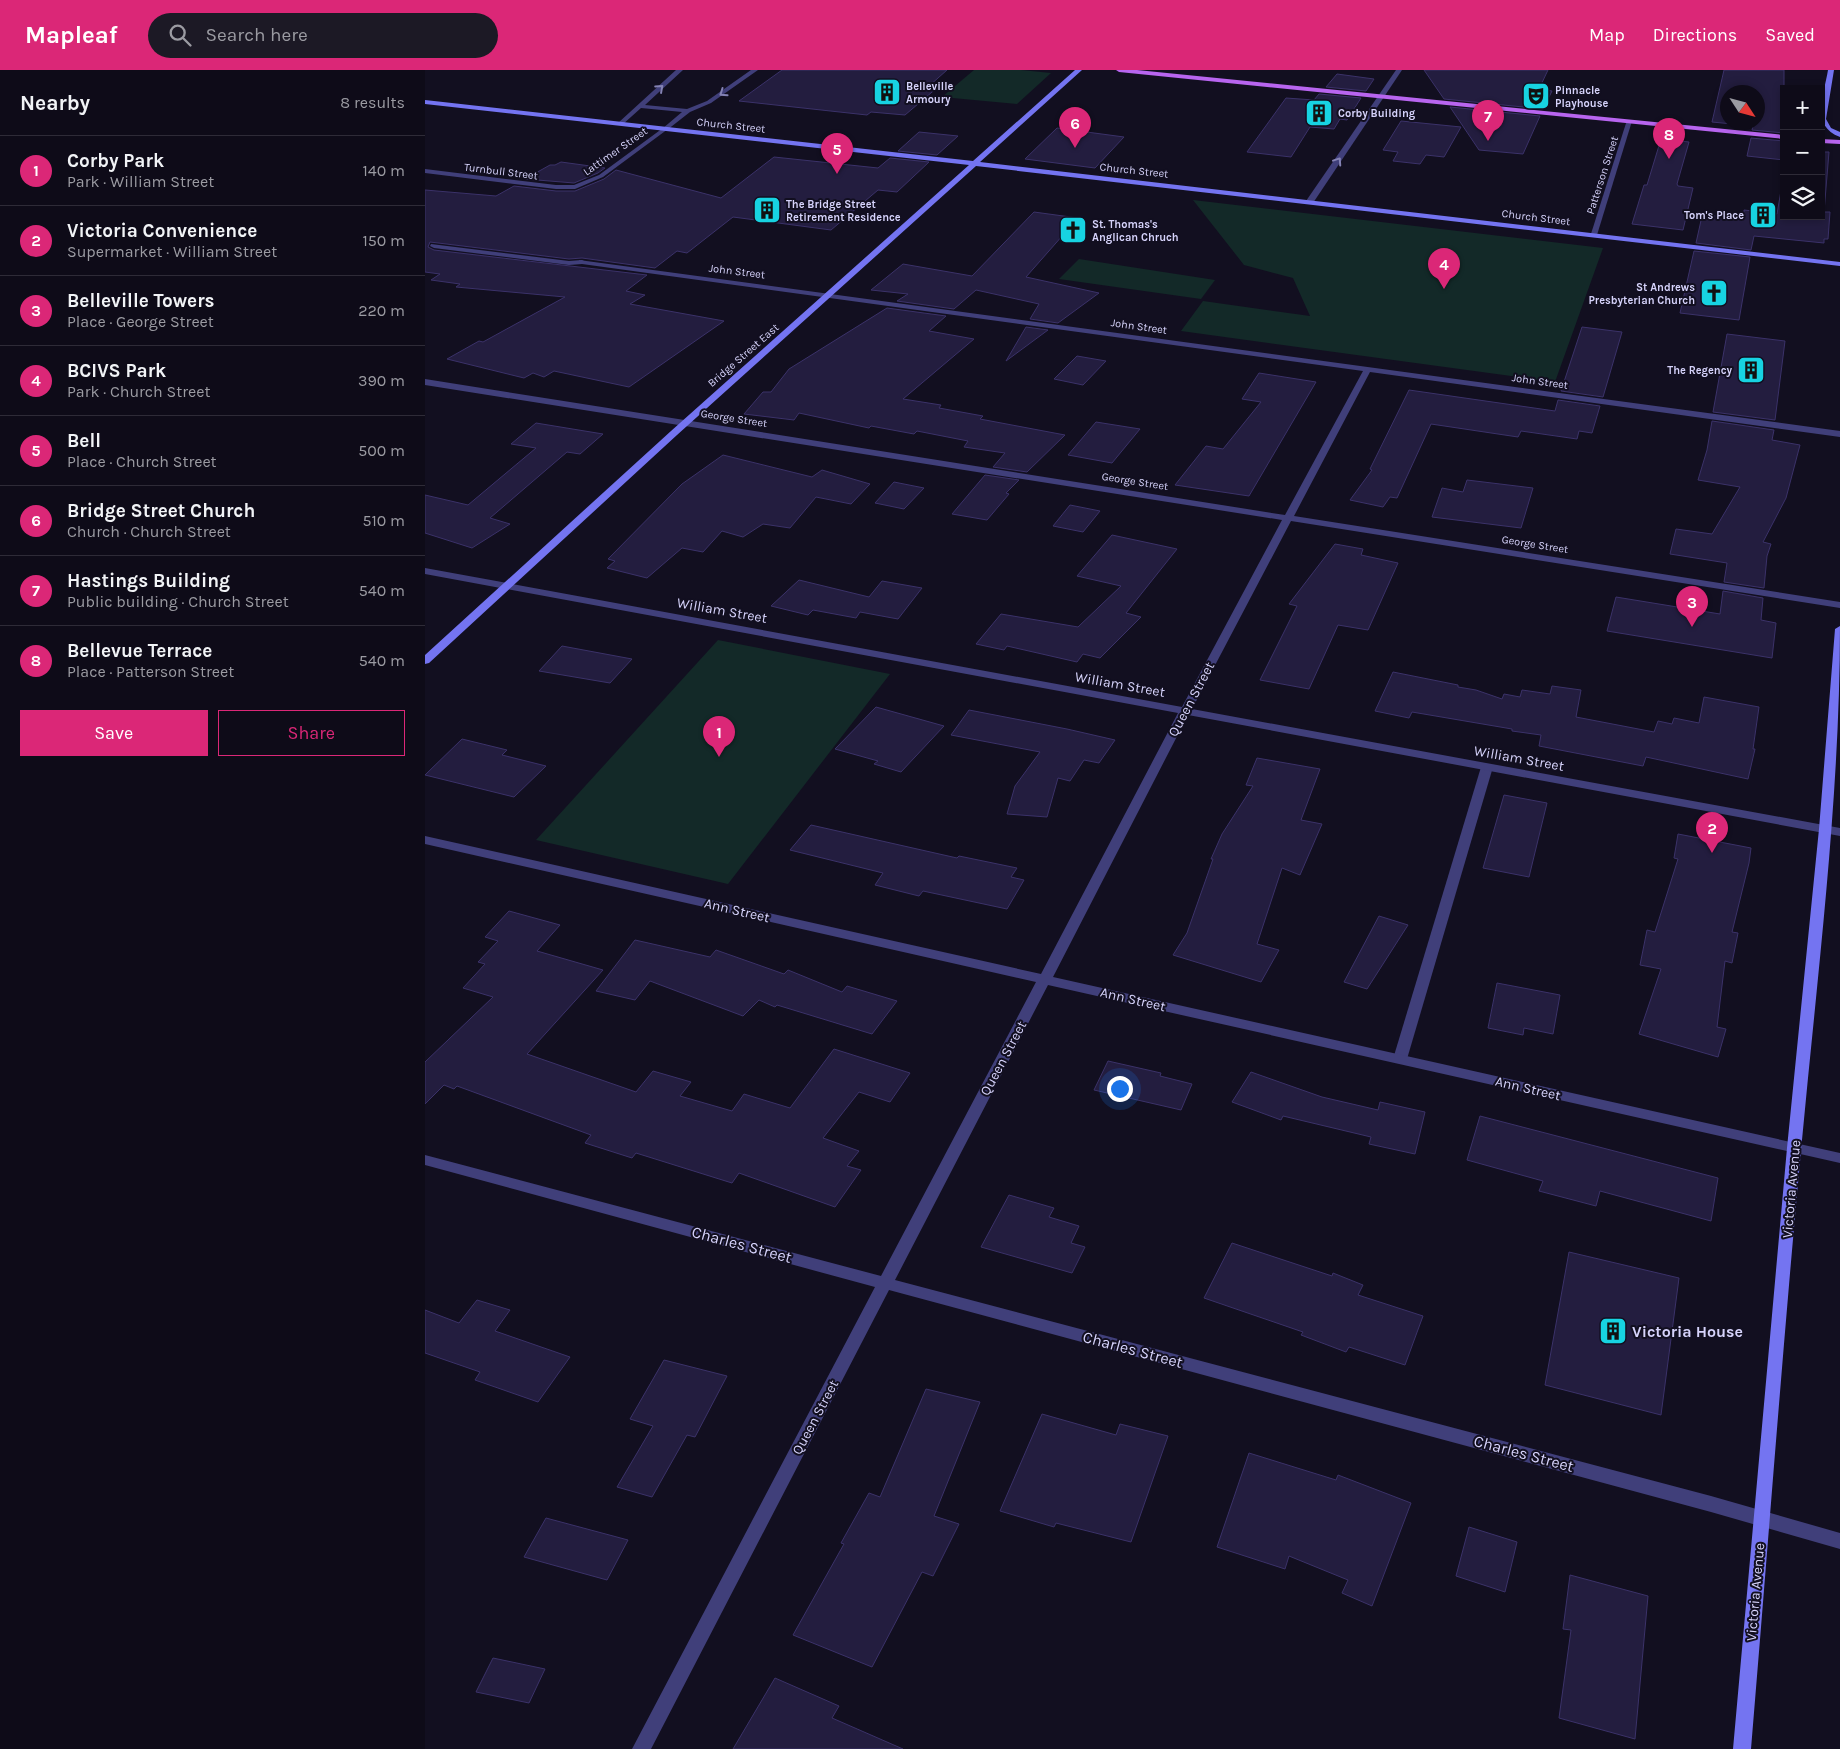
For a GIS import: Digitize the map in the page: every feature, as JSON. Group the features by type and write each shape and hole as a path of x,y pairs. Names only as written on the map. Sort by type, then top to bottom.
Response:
{"main road":[{"path":"1119,70 1780,137"},
{"path":"1825,141 1840,142"}],"street":[{"path":"620,124 680,70"},
{"name":"Lattimer Street","path":"575,187 601,176 688,112 709,102 755,70"},
{"name":"Bridge Street East","path":"425,661 685,423 1079,70"},
{"path":"1310,202 1399,70"},
{"path":"1831,70 1823,119 1829,129 1840,135"},
{"name":"Church Street","path":"425,102 1840,264"},
{"path":"640,106 688,112"},
{"name":"Patterson Street","path":"1593,235 1629,121"},
{"name":"Turnbull Street","path":"425,171 556,188 575,187"},
{"name":"John Street","path":"434,246 569,263 582,262 830,295 1840,434"},
{"name":"Queen Street","path":"641,1749 1185,711 1368,368"},
{"name":"George Street","path":"425,382 1840,605"},
{"name":"William Street","path":"425,571 1840,832"},
{"name":"Victoria Avenue","path":"1742,1749 1794,1148 1825,830 1840,629"},
{"path":"1400,1059 1487,767"},
{"name":"Ann Street","path":"425,840 1840,1158"},
{"name":"Charles Street","path":"425,1160 1840,1540"}],"green space":[{"path":"974,70 1021,70 1051,73 1017,104 942,97"},
{"path":"1193,200 1603,248 1555,382 1181,331 1203,301 1310,316 1293,278 1244,265"},
{"path":"1079,259 1215,280 1201,299 1059,279"},
{"path":"718,640 890,674 728,884 536,840"}],"building":[{"path":"782,70 947,70 929,86 938,87 905,115 871,112 867,115 739,101"},
{"path":"1424,70 1548,70 1539,89 1552,91 1543,109 1444,99"},
{"path":"1724,70 1784,70 1784,85 1780,85 1780,133 1752,130 1765,130 1765,85 1721,85"},
{"path":"1337,74 1374,79 1366,91 1326,87"},
{"path":"1720,87 1720,123 1712,122"},
{"path":"1319,94 1361,98 1347,120 1340,119 1334,129 1310,127 1291,157 1247,152 1286,98 1314,100"},
{"path":"1450,107 1540,116 1523,154 1479,150"},
{"path":"1401,121 1461,127 1444,157 1426,155 1420,164 1393,161 1398,152 1383,150"},
{"path":"1057,128 1124,137 1095,168 1025,159"},
{"path":"919,132 958,136 937,155 898,151"},
{"path":"1751,138 1780,141 1780,160 1747,156"},
{"path":"1661,139 1689,142 1677,184 1678,186 1693,188 1683,230 1632,224 1644,185 1647,185"},
{"path":"1825,152 1829,152 1825,200"},
{"path":"774,157 878,168 890,158 929,162 897,192 878,190 831,230 733,217 687,253 677,251 655,268 582,258 569,259 430,242 428,247 434,250 647,275 626,291 645,295 630,304 724,321 629,387 554,371 544,377 533,373 524,378 447,359 479,341 483,342 565,297 456,287 460,284 431,280 440,274 425,272 425,190 496,196 514,186 556,191 575,191 604,179 616,170 721,198"},
{"path":"561,162 605,168 574,183 525,179 550,165"},
{"path":"1780,196 1780,220 1825,220 1825,212 1830,212 1828,239 1824,239 1824,243 1754,236 1751,250 1696,243 1702,216 1744,216 1744,210 1777,214"},
{"path":"1034,212 1078,218 1026,277 1099,293 1058,323 1030,319 1039,304 976,290 954,309 897,301 908,294 871,290 903,264 972,276"},
{"name":"St Andrews Presbyterian Church","path":"1694,251 1750,257 1739,320 1680,313"},
{"path":"887,308 946,316 929,331 974,339 903,399 941,405 939,408 983,416 980,419 1065,435 1027,472 993,467 1005,453 964,447 968,441 917,431 914,434 871,426 869,428 799,413 794,420 744,414 763,392 771,392 789,369"},
{"path":"1026,327 1048,330 1006,361"},
{"path":"1582,327 1622,332 1603,397 1561,391"},
{"name":"The Regency","path":"1727,334 1785,341 1775,420 1713,412"},
{"path":"1077,356 1106,361 1083,385 1054,379"},
{"path":"1259,373 1316,382 1249,496 1175,485 1206,446 1223,449 1261,402 1242,399"},
{"path":"1409,390 1555,411 1558,400 1600,406 1592,433 1579,431 1577,439 1521,431 1518,437 1431,424 1397,498 1390,497 1383,507 1350,500 1372,470 1370,469"},
{"path":"1712,421 1774,430 1772,440 1800,445 1786,498 1763,542 1771,544 1767,556 1764,588 1724,582 1727,563 1670,554 1676,529 1712,534 1740,487 1698,480 1707,450"},
{"path":"1096,422 1140,429 1112,463 1068,455"},
{"path":"536,423 603,434 580,454 567,452 490,518 510,524 472,548 425,533 425,495 468,505 536,448 511,444"},
{"path":"723,455 812,477 822,470 870,484 851,504 816,497 790,528 763,524 743,537 722,531 703,552 682,548 647,578 607,568 615,561 608,559 682,484"},
{"path":"985,475 1019,480 1006,493 1009,494 987,520 952,514"},
{"path":"1467,480 1533,488 1521,528 1432,517 1442,488 1463,492"},
{"path":"894,482 924,488 904,509 875,503"},
{"path":"1070,505 1100,511 1083,532 1053,526"},
{"path":"1112,535 1177,549 1126,613 1141,617 1100,658 1083,654 1077,662 1007,646 1004,650 976,644 1001,614 1078,627 1121,586 1077,576"},
{"path":"1335,544 1363,549 1361,555 1398,563 1368,630 1338,625 1309,689 1260,680 1297,606 1289,604"},
{"path":"799,580 869,597 882,581 922,588 898,619 860,612 856,618 813,610 808,615 771,606"},
{"path":"1723,591 1763,598 1761,620 1776,623 1772,658 1607,631 1616,597 1720,614"},
{"path":"562,646 632,659 610,683 539,671"},
{"path":"1393,672 1458,685 1458,687 1476,690 1502,699 1504,694 1520,697 1522,690 1550,694 1552,686 1581,690 1576,717 1654,732 1658,721 1672,724 1674,718 1699,723 1704,697 1759,707 1753,749 1755,749 1748,779 1646,757 1643,766 1539,746 1541,735 1512,731 1512,729 1412,712 1409,718 1375,711"},
{"path":"876,707 944,726 901,772 874,764 878,761 835,749"},
{"path":"969,710 1115,740 1099,763 1084,760 1070,781 1058,778 1047,817 1007,814 1015,786 1040,752 951,735"},
{"path":"462,739 507,750 502,755 546,766 514,797 425,775"},
{"path":"1257,758 1320,769 1301,820 1322,824 1300,875 1282,868 1257,944 1279,950 1261,982 1173,955 1187,933 1213,859 1211,859 1222,834 1253,786 1246,785"},
{"path":"1504,795 1547,803 1529,877 1483,868"},
{"path":"811,825 957,858 959,856 1017,868 1011,877 1024,880 1007,909 923,891 919,896 875,885 883,873 790,850"},
{"path":"1678,834 1751,848 1732,932 1738,933 1732,963 1725,961 1717,1027 1726,1029 1718,1057 1639,1034 1661,969 1640,965 1647,930 1655,932 1678,859 1674,858"},
{"path":"509,911 560,925 537,951 603,970 527,1054 636,1092 653,1071 691,1082 680,1096 732,1111 744,1094 790,1108 834,1049 910,1073 890,1102 859,1092 823,1138 859,1151 847,1166 861,1170 835,1207 739,1173 732,1183 636,1153 632,1158 585,1143 591,1135 457,1086 454,1089 444,1085 425,1104 425,1062 493,997 463,988 485,964 478,962 498,941 485,937"},
{"path":"1379,916 1408,925 1367,989 1344,982"},
{"path":"635,940 710,957 716,950 784,974 788,970 842,992 847,986 897,1001 872,1034 777,1005 775,1007 759,1000 743,1016 650,981 635,1000 596,991"},
{"path":"1497,983 1560,995 1553,1034 1524,1028 1523,1035 1488,1028"},
{"path":"1108,1061 1161,1073 1160,1076 1192,1084 1181,1110 1094,1090"},
{"path":"1251,1072 1322,1097 1378,1110 1380,1102 1425,1112 1415,1154 1369,1144 1371,1137 1283,1116 1281,1120 1232,1102"},
{"path":"1480,1116 1718,1178 1711,1221 1600,1191 1596,1206 1539,1191 1543,1181 1467,1160"},
{"path":"1009,1195 1054,1208 1049,1217 1079,1226 1071,1243 1085,1247 1072,1273 981,1247"},
{"path":"1232,1243 1332,1276 1333,1273 1363,1285 1358,1295 1423,1316 1405,1365 1349,1347 1346,1352 1301,1335 1303,1332 1204,1298"},
{"name":"Victoria House","path":"1569,1252 1679,1278 1661,1415 1545,1385"},
{"path":"477,1300 510,1310 495,1331 570,1357 538,1402 475,1380 480,1372 425,1353 425,1310 459,1323"},
{"path":"664,1360 727,1376 695,1437 687,1435 652,1497 617,1487 653,1426 630,1419"},
{"path":"926,1389 980,1402 934,1516 959,1524 933,1576 922,1572 872,1667 793,1635 844,1544 841,1543 869,1493 880,1497"},
{"path":"1042,1414 1116,1435 1120,1424 1168,1436 1131,1542 1056,1523 1054,1527 1000,1511"},
{"path":"1249,1453 1336,1480 1338,1475 1411,1503 1372,1606 1342,1593 1348,1580 1289,1556 1285,1569 1217,1547"},
{"path":"546,1518 628,1540 607,1580 524,1557"},
{"path":"1469,1527 1517,1542 1505,1592 1456,1576"},
{"path":"1570,1575 1648,1596 1635,1739 1559,1718 1571,1630 1563,1629"},
{"path":"493,1658 545,1669 529,1703 476,1692"},
{"path":"775,1678 839,1706 832,1718 903,1749 733,1749"}],"place":[{"name":"Belleville Armoury","path":"887,92"},
{"name":"Pinnacle Playhouse","path":"1536,96"},
{"name":"Corby Building","path":"1319,113"},
{"name":"Hastings Building","path":"1488,141"},
{"name":"Bridge Street Church","path":"1075,148"},
{"name":"Bellevue Terrace","path":"1669,159"},
{"name":"Bell","path":"837,174"},
{"name":"The Bridge Street Retirement Residence","path":"767,210"},
{"name":"Tom's Place","path":"1763,215"},
{"name":"St. Thomas's Anglican Chruch","path":"1073,230"},
{"name":"BCIVS Park","path":"1444,289"},
{"name":"St Andrews Presbyterian Church","path":"1714,293"},
{"name":"The Regency","path":"1751,370"},
{"name":"Belleville Towers","path":"1692,627"},
{"name":"Corby Park","path":"719,757"},
{"name":"Victoria Convenience","path":"1712,853"},
{"name":"Victoria House","path":"1613,1331"}]}
